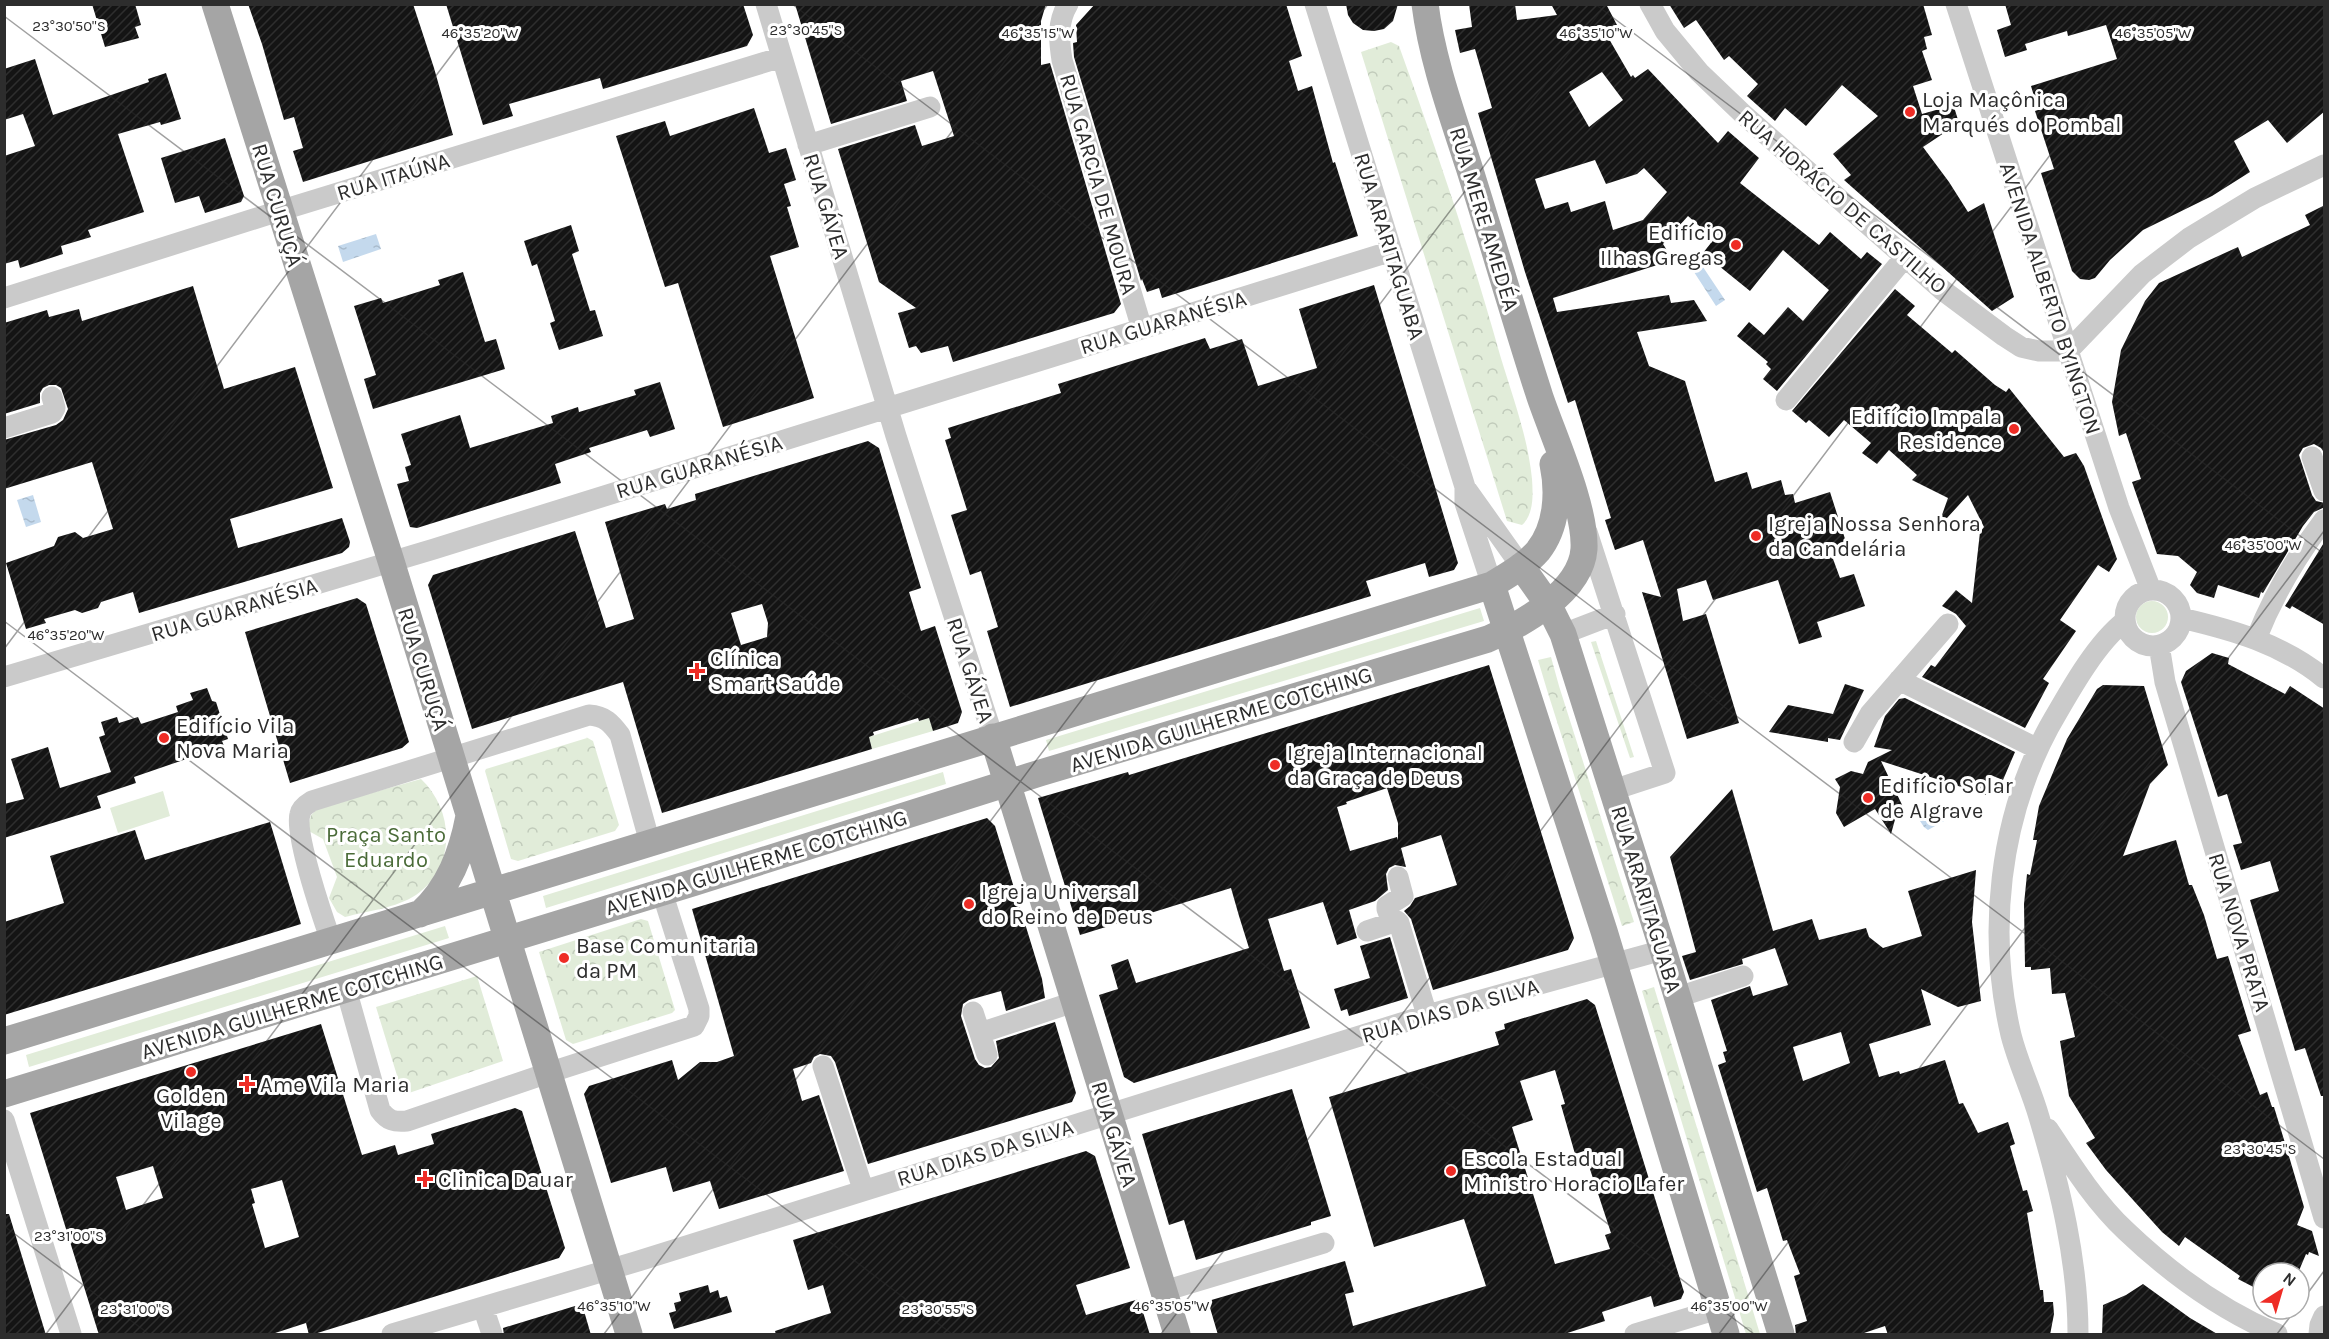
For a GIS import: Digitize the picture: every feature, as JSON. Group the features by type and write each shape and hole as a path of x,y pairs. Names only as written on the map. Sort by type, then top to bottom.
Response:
{"main road":[{"name":"RUA CURUÇÁ","path":"215,4 391,561 629,1335"},
{"name":"RUA MERE AMEDÉA","path":"1425,4 1428,27 1444,87 1552,431 1581,514 1584,550 1571,579 1548,604 1508,630"},
{"name":"RUA MERE AMEDÉA","path":"1492,585 1521,566 1540,547 1549,532 1557,495 1549,446 1552,431"},
{"name":"RUA ARARITAGUABA","path":"1521,566 1548,604 1563,634 1678,997 1781,1335"},
{"path":"4,1041 1492,585"},
{"name":"RUA ARARITAGUABA","path":"1492,585 1614,965 1726,1335"},
{"name":"AVENIDA GUILHERME COTCHING","path":"4,1094 1007,784 1481,641 1508,630"},
{"name":"RUA GÁVEA","path":"993,737 1178,1335"},
{"path":"420,914 432,903 459,860 469,815"}],"street":[{"name":"RUA GÁVEA","path":"766,4 888,408 993,737"},
{"name":"RUA GARCIA DE MOURA","path":"1068,4 1059,32 1062,60 1142,329"},
{"name":"RUA ARARITAGUABA","path":"1315,4 1464,487 1465,503 1492,585"},
{"name":"RUA HORÁCIO DE CASTILHO","path":"1650,4 1665,31 1699,72 1950,296 2021,346 2039,351 2068,351"},
{"name":"AVENIDA ALBERTO BYINGTON","path":"1963,6 2068,351 2119,508 2151,590"},
{"name":"RUA ITAÚNA","path":"4,298 782,57"},
{"path":"808,145 930,107"},
{"path":"2068,351 2142,274 2189,238 2255,198 2325,165"},
{"name":"RUA GUARANÉSIA","path":"4,677 391,561 1392,251"},
{"path":"1786,400 1905,257"},
{"path":"4,428 52,413 55,408 52,397"},
{"path":"2312,457 2325,491"},
{"name":"RUA ARARITAGUABA","path":"1464,487 1521,566"},
{"path":"1581,514 1665,773 1613,790"},
{"path":"2256,639 2280,586 2307,543 2325,520"},
{"path":"2151,590 2160,591 2175,601 2181,618 2175,636 2159,645 2141,643 2133,638 2125,621 2128,604 2142,592 2151,590"},
{"path":"1563,634 1615,614"},
{"path":"2181,618 2256,639 2299,659 2325,678"},
{"path":"2078,1335 2075,1281 2068,1230 2039,1116 2011,1036 2000,965 1998,924 2001,885 2015,810 2038,749 2061,706 2089,662 2108,637 2125,621"},
{"path":"1854,742 1870,714 1948,624"},
{"name":"RUA NOVA PRATA","path":"2159,645 2165,682 2325,1218"},
{"path":"1899,680 2038,749"},
{"path":"331,941 300,836 300,812 312,801 589,715 601,716 611,723 620,735 650,843"},
{"path":"1392,922 1387,907 1403,896 1398,877"},
{"path":"346,989 377,1101 386,1118 392,1121 407,1121 694,1026 698,1021 699,1009 662,892"},
{"path":"1367,931 1392,922 1399,923 1428,1015"},
{"name":"RUA DIAS DA SILVA","path":"392,1335 1428,1015 1663,950"},
{"path":"1678,997 1743,976"},
{"path":"980,1033 1074,1002"},
{"path":"973,1012 987,1055"},
{"path":"823,1066 863,1189"},
{"path":"2039,1116 2077,1173 2125,1230 2194,1288 2250,1323 2277,1335"},
{"path":"4,1120 71,1335"},
{"path":"1164,1291 1324,1243"},
{"path":"483,1307 492,1335"},
{"path":"1635,1335 1718,1309"},
{"path":"2319,1335 2320,1325 2325,1316"}],"green space":[{"path":"1391,42 1399,46 1440,161 1523,432 1533,491 1531,510 1522,525 1507,521 1361,52"},
{"path":"2152,601 2163,606 2168,617 2163,628 2152,633 2141,628 2136,617 2141,606"},
{"path":"1480,608 1484,621 1049,751 1046,740"},
{"path":"1596,641 1634,757 1630,758 1591,642"},
{"path":"1551,657 1634,922 1622,926 1538,660"},
{"path":"929,718 933,731 872,749 869,737"},
{"name":"Praça Santo Eduardo","path":"586,737 593,741 619,825 615,831 518,861 511,859 486,769"},
{"path":"943,772 946,784 546,908 543,896"},
{"name":"Praça Santo Eduardo","path":"421,779 432,792 445,823 444,855 438,870 429,884 416,895 391,906 345,917 337,912 329,898 337,877 323,839 307,830 311,815 318,808"},
{"path":"163,791 170,816 118,833 110,808"},
{"path":"641,919 648,921 675,1010 672,1013 573,1044 566,1040 539,952"},
{"path":"445,926 449,938 29,1067 26,1055"},
{"path":"477,976 503,1061 403,1095 376,1007"},
{"path":"1654,987 1760,1334 1746,1334 1642,991"}],"water":[{"path":"376,234 381,249 343,262 338,246"},
{"path":"1703,267 1725,300 1716,306 1694,272"},
{"path":"33,495 41,522 26,527 17,500"},
{"path":"1942,806 1947,813 1944,821 1928,830 1920,821 1922,816"}],"building":[{"path":"92,4 135,4 141,25 135,27 139,38 105,47"},
{"path":"248,4 413,4 453,135 303,182 293,151 303,148 294,117 284,120"},
{"path":"446,4 743,4 753,35 747,46 603,89 600,78 509,104 513,116 483,125"},
{"path":"795,4 1046,4 1041,21 1041,65 1050,63 1121,304 1114,313 953,362 948,346 921,353 916,346 909,348 898,313 916,308 879,282 838,149 915,125 922,146 954,136 933,71 901,81 907,101 831,124"},
{"path":"1095,4 1286,4 1302,56 1289,61 1298,91 1312,86 1333,163 1335,162 1358,236 1162,298 1159,288 1147,292 1142,279 1141,281 1074,57 1073,43 1077,42 1076,25"},
{"path":"1346,4 1398,4 1393,21 1384,29 1374,31 1363,30 1353,23 1348,15"},
{"path":"1469,4 1515,4 1517,20 1557,15 1551,4 1606,4 1617,25 1605,32 1631,77 1633,75 1635,78 1648,69 1718,143 1728,131 1759,158 1740,183 1819,245 1830,232 1861,259 1867,252 1882,264 1777,391 1763,379 1771,369 1766,364 1768,362 1737,336 1749,322 1764,335 1788,307 1803,321 1829,290 1783,250 1750,291 1703,253 1714,239 1688,216 1663,244 1673,260 1553,298 1557,312 1669,295 1671,303 1694,300 1707,321 1637,332 1649,366 1685,381 1715,482 1747,472 1752,489 1781,480 1785,495 1793,494 1795,503 1830,492 1846,542 1829,548 1840,578 1854,574 1865,606 1817,622 1822,637 1799,644 1778,580 1713,600 1706,580 1677,589 1683,621 1706,614 1739,723 1687,739 1642,592 1661,597 1643,540 1615,550 1605,520 1611,518 1575,400 1568,403 1525,272 1478,113 1492,108 1475,49 1460,53 1455,30 1472,27","holes":["1602,72 1623,100 1589,127 1569,92","1595,160 1606,184 1637,174 1644,168 1667,192 1643,220 1613,230 1605,201 1571,212 1568,202 1545,209 1535,179"]},
{"path":"1669,4 1923,4 1932,35 1924,37 1927,49 1922,51 1932,80 1913,86 1922,114 1943,108 1945,113 1954,107 1959,123 1923,147 1968,212 1984,203 2014,297 1992,311 1844,180 1851,175 1833,154 1878,116 1842,85 1806,126 1785,108 1775,121 1747,96 1758,84 1729,56 1724,60 1696,20 1684,28"},
{"path":"2005,4 2325,4 2325,111 2287,143 2268,120 2234,141 2250,172 2212,196 2143,230 2110,260 2095,278 2080,279 2072,271 2041,173 2054,169 2035,111 2038,110 2031,86 2117,59 2106,25 2068,36 2067,31 2025,44 2027,50 2005,57 1997,30 2011,25"},
{"path":"35,59 53,115 149,82 148,79 166,73 181,119 161,125 160,122 118,134 144,212 88,230 91,237 61,246 63,254 20,268 18,260 4,264 4,156 35,146 23,114 4,120 4,69"},
{"path":"754,108 769,153 786,148 796,180 784,184 791,206 787,207 799,247 770,256 814,398 723,427 678,283 665,287 616,136 665,121 670,136"},
{"path":"225,138 244,196 241,202 205,213 199,196 175,203 161,158"},
{"path":"2325,205 2325,454 2314,444 2303,448 2299,455 2312,495 2316,501 2325,503 2325,507 2314,512 2303,526 2259,598 2218,585 2214,598 2197,593 2190,585 2197,572 2178,556 2157,554 2132,482 2141,479 2126,433 2119,436 2112,402 2121,350 2145,301 2159,283 2238,247 2242,257 2310,225 2305,215"},
{"path":"571,225 579,251 572,254 590,311 595,310 603,336 559,350 550,323 555,321 537,264 532,266 524,241"},
{"path":"463,272 485,342 496,339 505,369 373,409 364,379 376,375 354,306 381,298 383,303 440,285 438,280"},
{"path":"1374,285 1458,563 1454,570 1429,577 1425,563 1366,581 1371,596 1010,707 987,631 998,627 981,571 970,575 951,515 967,510 945,440 951,438 948,428 1061,393 1058,384 1205,338 1210,349 1242,339 1258,386 1317,368 1299,309"},
{"path":"193,286 224,389 295,367 333,488 230,519 238,548 342,518 350,542 349,547 342,553 139,613 133,592 101,602 98,608 82,613 75,610 44,619 46,623 26,629 6,563 54,546 58,537 75,532 83,538 113,529 92,462 4,489 4,440 56,425 63,420 68,409 61,388 49,385 40,393 40,403 4,414 4,323 47,310 49,317 79,309 82,321"},
{"path":"1895,289 1915,306 1907,315 1952,353 1955,350 1995,385 2006,392 2009,388 2064,457 2076,453 2084,466 2117,559 2109,572 2098,565 2060,620 2076,631 2043,679 2049,683 2025,728 1922,677 1931,665 1935,667 1966,626 1956,614 1942,606 1956,590 1972,603 1980,532 1984,527 1968,495 1937,529 1948,498 1912,480 1917,475 1889,450 1877,464 1862,453 1871,443 1844,420 1829,437 1809,420 1806,423 1792,411"},
{"path":"660,382 675,429 650,437 647,430 589,448 591,452 555,464 561,483 417,528 410,527 397,484 409,481 405,467 411,465 401,434 460,415 470,448 553,423 551,416 578,407 579,412 636,395 634,390"},
{"path":"868,441 879,448 921,588 909,592 921,631 935,626 962,712 958,723 933,731 929,718 919,721 918,718 873,732 874,735 869,737 872,749 662,813 623,682 472,729 428,585 433,575 575,531 606,628 634,619 605,522 665,504 667,509 696,500 695,494","holes":["762,604 768,623 767,637 741,645 731,613"]},
{"path":"2325,541 2325,625 2292,606 2290,609 2285,606"},
{"path":"357,598 366,604 409,742 402,748 290,783 245,632"},
{"path":"2212,653 2229,658 2228,664 2285,694 2290,686 2325,709 2325,1096 2321,1096 2305,1048 2295,1051 2250,900 2279,891 2270,861 2241,870 2233,845 2242,843 2227,794 2218,797 2181,682 2186,671"},
{"path":"1489,665 1574,938 1568,950 1433,990 1411,919 1404,911 1415,898 1457,885 1441,835 1401,848 1406,867 1395,865 1389,868 1386,874 1388,890 1375,901 1349,910 1357,938 1337,945 1323,902 1268,919 1284,971 1291,969 1310,1028 1134,1083 1124,1077 1099,995 1118,989 1111,965 1128,959 1136,983 1249,948 1231,888 1080,935 1038,798 1128,772 1129,775","holes":["1387,788 1398,823 1398,840 1397,837 1350,851 1337,807"]},
{"path":"1845,684 1864,690 1840,740 1828,738 1828,742 1769,732 1788,705 1833,714"},
{"path":"2103,685 2144,686 2168,765 2150,784 2123,856 2176,840 2189,885 2192,885 2204,915 2217,959 2228,956 2251,1031 2238,1035 2260,1095 2267,1092 2272,1107 2274,1107 2304,1207 2297,1225 2312,1231 2319,1256 2309,1252 2303,1261 2251,1261 2251,1286 2238,1279 2240,1276 2185,1237 2179,1246 2162,1232 2106,1170 2086,1143 2095,1138 2069,1096 2060,1041 2075,1037 2065,993 2052,994 2050,968 2031,970 2031,967 2025,967 2024,904 2027,874 2030,875 2037,840 2033,840 2039,806 2067,739 2097,689"},
{"path":"207,688 212,701 216,702 228,739 222,741 224,746 134,777 136,783 97,796 101,808 4,838 4,804 24,799 11,759 48,747 60,788 111,772 99,737 105,735 101,722 117,717 119,723 138,717 141,724 178,712 176,706 193,700 190,693"},
{"path":"1905,698 2015,752 2003,780 1993,776 1986,795 1881,761 1905,811 1896,816 1891,834 1875,809 1844,827 1836,813 1840,787 1835,779 1851,771 1863,774 1868,762 1892,750 1874,747 1885,716 1899,699"},
{"path":"1732,789 1773,931 1812,919 1819,940 1866,928 1869,937 1883,948 1922,936 1908,891 1976,870 1972,922 1981,1001 1958,1007 1921,989 1931,1025 1869,1044 1879,1077 1899,1071 1900,1074 1945,1060 1959,1104 1963,1103 1978,1133 2008,1122 2015,1144 2010,1146 2023,1191 2027,1190 2033,1211 2027,1213 2040,1290 2043,1290 2044,1302 2053,1302 2054,1314 2050,1335 1888,1335 1885,1326 1858,1335 1796,1335 1795,1325 1807,1321 1794,1276 1800,1274 1787,1240 1783,1241 1767,1188 1757,1192 1718,1065 1726,1062 1723,1052 1727,1051 1711,1000 1750,986 1753,996 1788,985 1775,948 1742,959 1743,964 1690,980 1682,956 1696,952 1670,857","holes":["1841,1032 1850,1063 1803,1081 1793,1047"]},
{"path":"987,818 995,826 1042,979 1045,998 1006,1011 1001,991 969,1000 963,1004 961,1016 975,1059 985,1068 991,1067 999,1058 996,1041 1055,1022 1076,1093 1072,1102 868,1164 835,1062 831,1056 820,1054 814,1057 811,1063 793,1069 802,1101 819,1095 844,1171 719,1209 710,1181 673,1192 666,1167 611,1183 584,1094 589,1086 672,1060 678,1080 700,1062 717,1062 734,1056 692,909"},
{"path":"270,822 301,924 4,1015 4,922 64,903 50,856 135,830 145,860"},
{"path":"1390,937 1408,998 1349,1016 1347,1009 1341,1011 1334,989 1370,978 1360,946"},
{"path":"1587,999 1595,1005 1684,1292 1681,1299 1654,1307 1651,1296 1602,1312 1605,1321 1561,1335 1218,1335 1208,1301 1345,1261 1354,1292 1345,1294 1353,1326 1486,1286 1464,1219 1374,1247 1329,1097 1499,1045 1495,1032 1505,1029 1504,1024","holes":["1555,1070 1565,1104 1561,1105 1575,1154 1584,1151 1611,1233 1605,1235 1610,1249 1555,1264 1512,1127 1533,1120 1520,1081"]},
{"path":"321,1024 362,1155 395,1145 398,1155 434,1144 431,1134 515,1108 522,1111 565,1248 559,1258 311,1335 309,1335 306,1323 269,1335 99,1335 30,1113","holes":["153,1166 163,1198 126,1210 116,1177","282,1180 299,1237 265,1248 252,1204 255,1203 251,1189"]},
{"path":"1292,1089 1331,1216 1311,1222 1311,1225 1196,1260 1184,1220 1169,1225 1142,1134"},
{"path":"1086,1151 1095,1156 1130,1268 1076,1285 1086,1315 1139,1299 1150,1335 776,1335 775,1331 831,1313 823,1285 808,1290 793,1240"},
{"path":"4,1214 9,1214 46,1335 4,1335"},
{"path":"2143,1284 2190,1318 2219,1335 2102,1335 2103,1305 2126,1295"},
{"path":"708,1285 710,1293 718,1290 720,1298 727,1296 732,1312 674,1329 669,1313 676,1311 674,1303 681,1301 679,1293"},
{"path":"575,1306 584,1311 591,1335 504,1335 503,1328"}],"place":[{"name":"Loja Maçônica Marqués do Pombal","path":"1910,112"},
{"name":"Edifício Ilhas Gregas","path":"1736,245"},
{"name":"Edifício Impala Residence","path":"2014,429"},
{"name":"Igreja Nossa Senhora da Candelária","path":"1756,536"},
{"name":"Clínica Smart Saúde","path":"697,671"},
{"name":"Edifício Vila Nova Maria","path":"164,738"},
{"name":"Igreja Internacional da Graça de Deus","path":"1275,765"},
{"name":"Edifício Solar de Algrave","path":"1868,798"},
{"name":"Igreja Universal do Reino de Deus","path":"969,904"},
{"name":"Base Comunitaria da PM","path":"564,958"},
{"name":"Golden Vilage","path":"191,1072"},
{"name":"Ame Vila Maria","path":"247,1084"},
{"name":"Escola Estadual Ministro Horacio Lafer","path":"1451,1171"},
{"name":"Clinica Dauar","path":"425,1179"}]}
